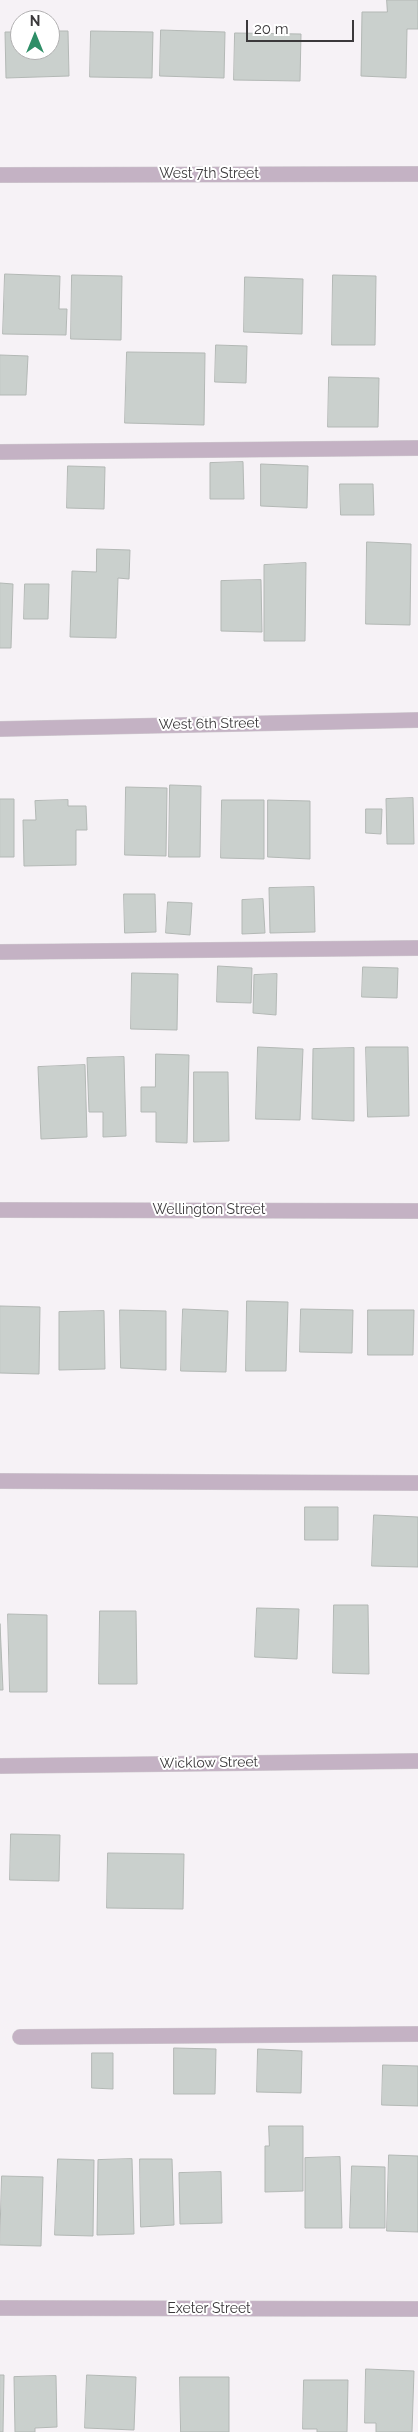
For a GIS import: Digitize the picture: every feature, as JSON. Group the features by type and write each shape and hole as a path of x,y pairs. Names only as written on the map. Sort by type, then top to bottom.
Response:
{"street":[{"name":"West 7th Street","path":"0,174 418,174"},
{"path":"0,452 418,448"},
{"name":"West 6th Street","path":"0,729 418,720"},
{"path":"0,952 418,948"},
{"name":"Wellington Street","path":"0,1210 418,1211"},
{"path":"0,1481 418,1483"},
{"name":"Wicklow Street","path":"0,1766 418,1761"},
{"path":"20,2037 418,2034"},
{"name":"Exeter Street","path":"0,2308 418,2309"}],"building":[{"path":"387,0 418,0 418,29 407,29 406,78 361,76 362,12 387,12"},
{"path":"161,30 225,32 224,78 160,76"},
{"path":"60,31 68,31 69,76 6,78 5,32 10,32 10,60 60,60"},
{"path":"91,31 153,32 152,78 90,77"},
{"path":"235,33 301,34 300,81 234,80"},
{"path":"5,274 60,276 59,309 67,309 66,335 3,334"},
{"path":"72,275 122,276 121,340 71,339"},
{"path":"333,275 376,276 375,345 332,345"},
{"path":"245,277 303,279 302,334 244,332"},
{"path":"216,345 247,346 246,383 215,382"},
{"path":"127,352 205,353 204,425 125,423"},
{"path":"0,355 28,356 26,395 0,395"},
{"path":"329,377 379,378 378,427 328,427"},
{"path":"243,462 244,499 210,499 210,463"},
{"path":"261,464 308,466 307,508 261,506"},
{"path":"68,466 105,467 104,509 67,508"},
{"path":"340,484 373,484 374,515 341,515"},
{"path":"367,542 411,544 410,625 366,624"},
{"path":"97,549 130,550 129,579 118,578 116,638 70,637 72,571 96,572"},
{"path":"306,563 305,641 264,641 264,565"},
{"path":"261,580 262,632 221,631 221,581"},
{"path":"0,583 13,584 11,648 0,648"},
{"path":"25,584 49,584 48,619 24,619"},
{"path":"170,785 201,786 200,857 169,857"},
{"path":"126,787 167,788 166,856 125,855"},
{"path":"413,798 414,844 387,844 386,799"},
{"path":"0,799 14,799 14,857 0,857"},
{"path":"68,800 68,806 86,806 87,830 76,830 76,865 24,866 23,820 36,820 35,801"},
{"path":"222,800 264,800 264,859 221,858"},
{"path":"268,800 310,801 310,859 268,857"},
{"path":"366,809 382,809 381,834 366,833"},
{"path":"314,887 315,932 270,933 269,888"},
{"path":"124,894 155,894 156,932 125,933"},
{"path":"263,899 265,933 242,934 242,900"},
{"path":"168,902 192,903 190,935 166,933"},
{"path":"218,966 252,968 251,1003 217,1002"},
{"path":"363,967 398,968 397,998 362,997"},
{"path":"132,973 178,974 177,1030 131,1029"},
{"path":"277,974 276,1015 253,1013 254,975"},
{"path":"258,1047 303,1049 300,1120 256,1119"},
{"path":"366,1047 408,1047 409,1116 368,1117"},
{"path":"354,1048 354,1121 312,1119 313,1049"},
{"path":"156,1054 189,1055 187,1143 156,1142 156,1112 141,1112 141,1087 155,1087"},
{"path":"124,1057 126,1136 103,1137 103,1112 89,1112 87,1058"},
{"path":"85,1065 87,1137 41,1139 38,1067"},
{"path":"194,1072 228,1072 229,1141 194,1142"},
{"path":"247,1301 288,1302 286,1371 246,1371"},
{"path":"0,1306 40,1307 39,1374 0,1373"},
{"path":"183,1309 228,1311 226,1372 181,1371"},
{"path":"301,1309 353,1310 352,1353 300,1352"},
{"path":"120,1310 166,1311 166,1370 121,1368"},
{"path":"368,1310 414,1310 413,1355 368,1355"},
{"path":"104,1311 105,1369 59,1370 59,1312"},
{"path":"305,1507 338,1507 338,1540 305,1540"},
{"path":"374,1515 418,1517 418,1567 372,1566"},
{"path":"334,1605 368,1605 369,1674 333,1673"},
{"path":"257,1608 299,1609 297,1659 255,1657"},
{"path":"100,1611 136,1611 137,1684 99,1684"},
{"path":"8,1614 47,1615 47,1692 10,1692"},
{"path":"0,1624 3,1690 0,1690"},
{"path":"11,1834 60,1835 59,1881 10,1880"},
{"path":"108,1853 184,1854 183,1909 107,1908"},
{"path":"174,2048 216,2049 215,2094 174,2094"},
{"path":"258,2049 302,2051 301,2093 257,2092"},
{"path":"92,2053 113,2053 113,2089 92,2088"},
{"path":"383,2065 418,2066 418,2106 382,2105"},
{"path":"269,2126 303,2126 303,2191 265,2192 265,2146 269,2146"},
{"path":"389,2155 418,2156 418,2232 387,2231"},
{"path":"340,2157 342,2228 305,2228 305,2158"},
{"path":"58,2159 94,2160 93,2236 55,2235"},
{"path":"132,2159 134,2234 97,2235 98,2160"},
{"path":"140,2159 172,2159 174,2225 141,2227"},
{"path":"352,2166 385,2167 385,2228 350,2228"},
{"path":"221,2172 222,2223 180,2224 179,2173"},
{"path":"2,2176 43,2177 41,2246 0,2245"},
{"path":"366,2369 414,2371 412,2432 376,2432 376,2423 365,2423"},
{"path":"0,2375 4,2375 3,2432 0,2432"},
{"path":"87,2375 136,2377 134,2430 85,2428"},
{"path":"56,2376 57,2427 35,2428 35,2432 15,2432 14,2377"},
{"path":"180,2377 229,2377 229,2432 181,2432"},
{"path":"304,2380 348,2380 347,2432 317,2432 317,2429 303,2429"}]}
